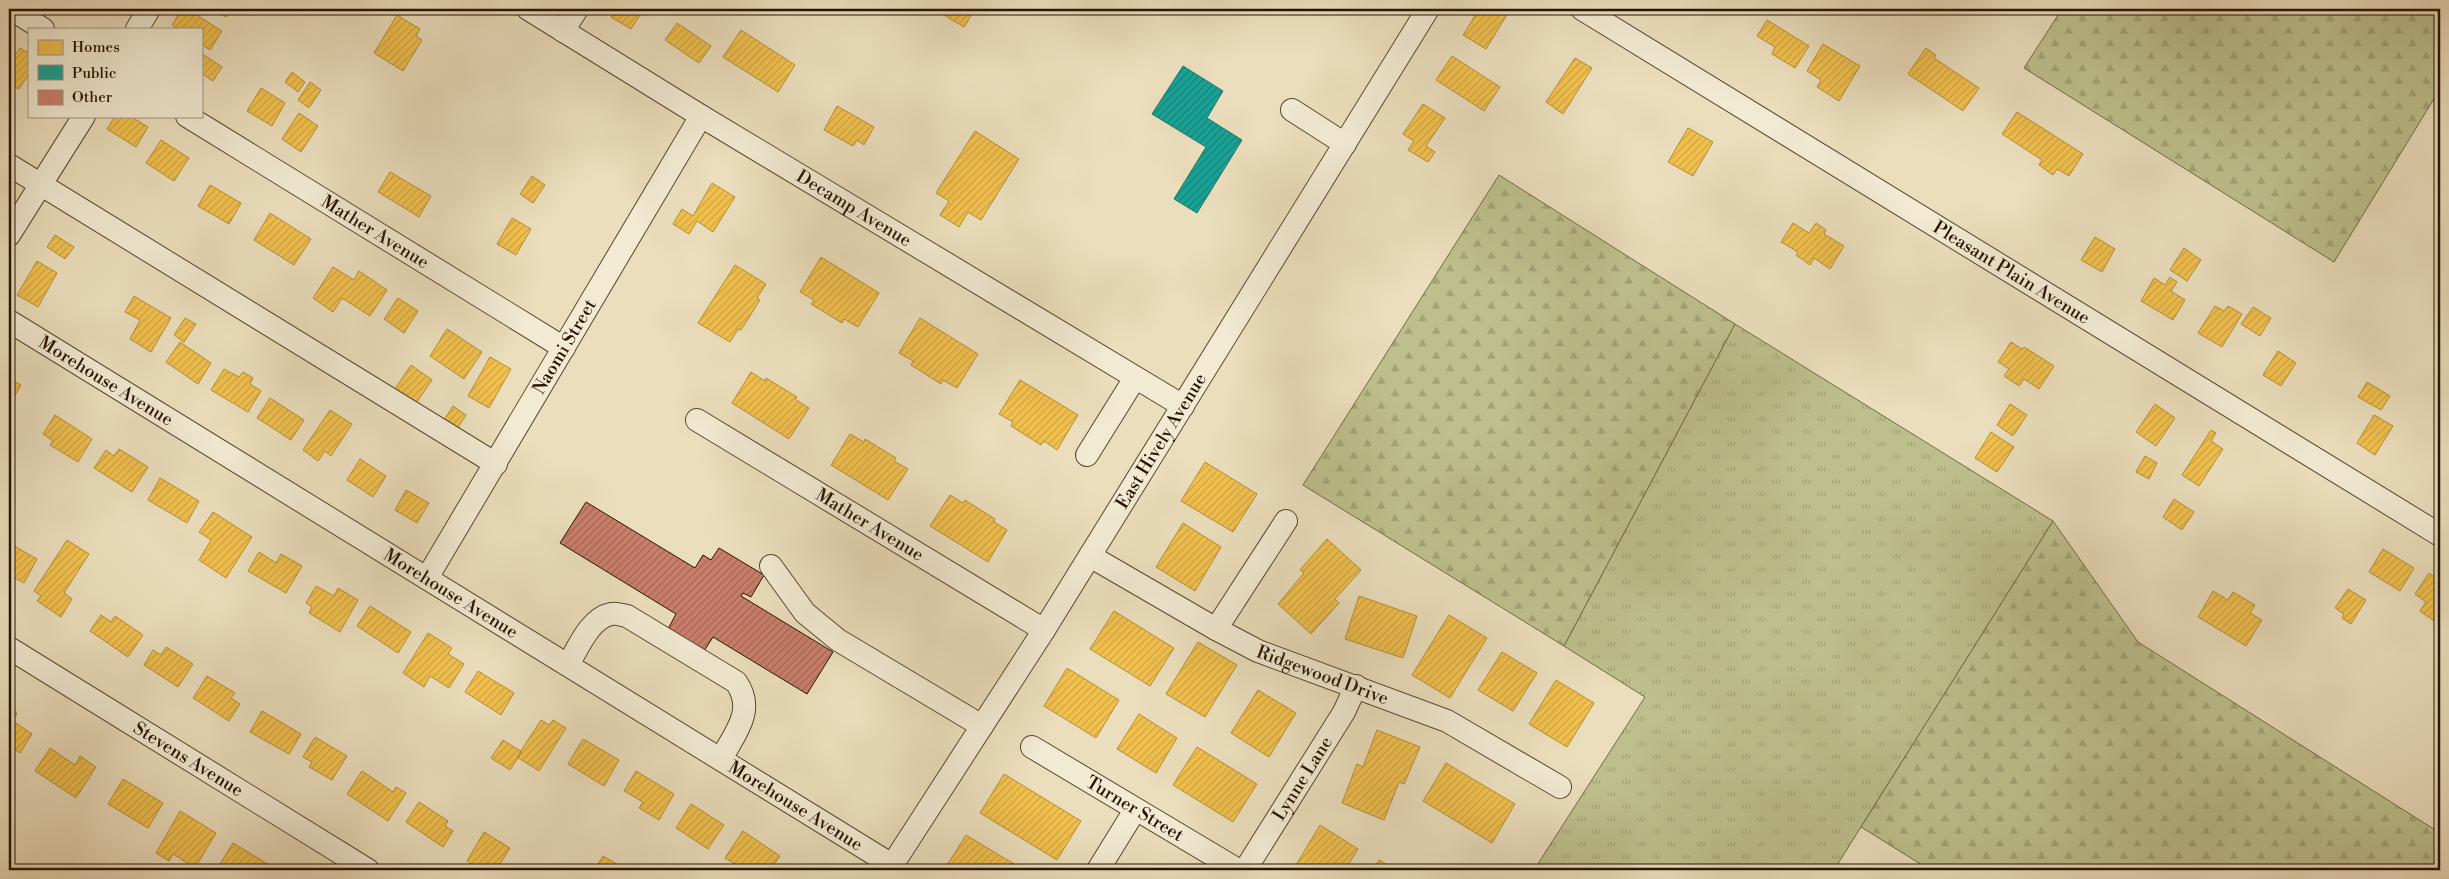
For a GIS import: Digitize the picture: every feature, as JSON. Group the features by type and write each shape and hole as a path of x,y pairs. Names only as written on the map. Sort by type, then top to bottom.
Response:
{"street":[{"path":"11,9 41,28"},
{"path":"138,28 149,9"},
{"name":"Decamp Avenue","path":"528,9 701,116 1183,406"},
{"path":"563,31 577,9"},
{"name":"East Hively Avenue","path":"891,868 1044,630 1428,9"},
{"name":"Pleasant Plain Avenue","path":"1582,9 2440,535"},
{"path":"1292,110 1345,144"},
{"name":"Naomi Street","path":"427,578 701,116"},
{"path":"9,235 83,118"},
{"name":"Mather Avenue","path":"190,118 564,348"},
{"path":"9,165 496,464"},
{"name":"Morehouse Avenue","path":"9,321 568,664 891,868"},
{"path":"1087,455 1135,378"},
{"name":"Mather Avenue","path":"697,420 1044,630"},
{"path":"1216,629 1286,521"},
{"name":"Ridgewood Drive","path":"1090,556 1216,629 1258,651 1447,721 1560,787"},
{"path":"771,566 804,613 838,640 982,726"},
{"path":"568,664 589,630 601,618 612,614 627,616 736,682 744,693 746,706 743,717 721,759"},
{"name":"Stevens Avenue","path":"9,648 368,870"},
{"name":"Lynne Lane","path":"1245,870 1344,712 1356,686"},
{"name":"Turner Street","path":"1032,747 1238,870"},
{"path":"1098,870 1135,810"}],"green space":[{"path":"2062,9 2440,9 2440,89 2334,262 2024,68"},
{"path":"1499,175 1735,324 1564,646 1303,485"},
{"path":"1735,324 2053,521 1834,870 1534,870 1645,697 1564,646"},
{"path":"2053,521 2138,642 2440,833 2440,870 1930,870 1861,827"}],"building: Homes":[{"path":"182,9 187,9 222,31 210,50 202,45 202,28 176,28 172,25"},
{"path":"213,9 231,9 226,17"},
{"path":"617,9 644,9 631,29 611,17"},
{"path":"934,9 975,9 964,27"},
{"path":"1479,9 1501,9 1508,13 1486,49 1463,35"},
{"path":"397,15 420,29 416,36 422,40 403,71 374,53"},
{"path":"1767,20 1809,46 1795,68 1772,54 1775,47 1757,36"},
{"path":"677,23 711,46 699,63 665,40"},
{"path":"741,30 795,65 778,92 723,57"},
{"path":"1823,44 1860,66 1839,101 1817,87 1821,80 1807,71"},
{"path":"20,48 28,52 28,76 19,89 9,84 9,64"},
{"path":"1926,48 1936,55 1934,58 1979,88 1963,111 1908,74"},
{"path":"202,54 222,67 213,81 202,74"},
{"path":"1452,56 1500,87 1484,111 1436,80"},
{"path":"1575,58 1592,68 1563,114 1546,102"},
{"path":"292,72 305,82 298,92 285,82"},
{"path":"310,82 321,90 309,108 298,100"},
{"path":"261,88 285,103 272,126 247,111"},
{"path":"1423,104 1445,118 1426,146 1435,152 1428,162 1408,150 1414,141 1403,134"},
{"path":"837,106 874,127 864,145 857,140 853,146 824,130"},
{"path":"2017,112 2083,154 2069,176 2057,169 2053,175 2039,165 2042,160 2002,134"},
{"path":"299,113 318,126 301,152 282,139"},
{"path":"114,118 133,118 148,127 136,147 107,129"},
{"path":"1688,128 1713,142 1693,176 1668,162"},
{"path":"975,131 1019,159 981,220 968,212 959,227 940,215 949,201 936,193"},
{"path":"161,140 189,158 174,181 146,163"},
{"path":"390,172 431,196 419,217 378,192"},
{"path":"532,176 545,185 533,203 520,194"},
{"path":"712,183 735,197 713,232 697,221 689,234 673,224 682,209 693,216"},
{"path":"210,185 241,203 229,224 198,206"},
{"path":"270,213 311,239 294,265 254,240"},
{"path":"512,218 531,229 516,255 497,244"},
{"path":"1793,223 1809,233 1816,223 1826,230 1824,234 1844,246 1830,269 1814,258 1810,265 1796,255 1798,252 1781,242"},
{"path":"55,235 74,247 65,259 47,247"},
{"path":"2095,237 2115,249 2102,272 2081,260"},
{"path":"2184,248 2201,260 2187,281 2170,270"},
{"path":"821,257 879,293 858,327 844,319 842,323 811,304 814,300 800,292"},
{"path":"37,261 57,273 38,307 17,295"},
{"path":"735,265 766,284 757,298 760,300 741,330 738,329 730,342 698,323"},
{"path":"333,267 354,280 359,271 387,290 370,316 342,298 333,312 313,298"},
{"path":"2170,277 2177,282 2171,291 2185,300 2173,320 2141,301 2154,278 2165,285"},
{"path":"134,296 171,318 151,352 130,339 140,320 125,312"},
{"path":"398,298 418,311 404,333 384,319"},
{"path":"2215,306 2224,311 2228,306 2242,314 2222,347 2198,333"},
{"path":"2253,307 2271,318 2260,336 2241,324"},
{"path":"185,318 196,324 184,342 174,335"},
{"path":"920,318 978,354 957,388 943,380 941,384 911,365 913,361 899,353"},
{"path":"447,329 482,352 464,379 430,356"},
{"path":"180,342 211,363 198,384 166,362"},
{"path":"2011,342 2022,349 2024,347 2054,366 2039,389 2024,379 2019,386 2004,376 2009,369 1998,362"},
{"path":"2278,351 2296,363 2281,386 2263,375"},
{"path":"490,357 511,369 489,408 468,396"},
{"path":"411,365 432,380 416,403 395,389"},
{"path":"224,369 239,377 243,372 253,378 250,384 261,391 248,412 211,390"},
{"path":"751,372 765,381 766,378 797,397 795,399 809,408 789,439 732,403"},
{"path":"9,378 21,385 9,406"},
{"path":"1020,380 1078,415 1057,450 1044,441 1041,445 1011,426 1013,422 999,414"},
{"path":"2367,382 2390,396 2381,410 2358,397"},
{"path":"270,398 304,420 291,440 257,418"},
{"path":"2010,404 2027,415 2013,436 1997,425"},
{"path":"2155,404 2175,418 2156,446 2136,432"},
{"path":"453,406 466,415 457,429 444,420"},
{"path":"330,410 352,424 331,456 325,451 318,461 303,450"},
{"path":"55,415 92,439 78,462 50,445 53,441 43,434"},
{"path":"2374,415 2393,426 2375,455 2357,443"},
{"path":"2211,430 2216,433 2211,441 2223,449 2199,486 2182,475"},
{"path":"1991,432 2014,447 1997,472 1975,458"},
{"path":"850,434 864,442 865,439 896,458 894,461 908,469 888,500 831,465"},
{"path":"119,449 148,467 132,492 94,468 106,450 114,456"},
{"path":"2145,456 2157,463 2149,479 2136,472"},
{"path":"360,459 386,476 373,497 347,480"},
{"path":"1205,462 1257,494 1233,532 1181,501"},
{"path":"160,478 199,501 187,523 148,500"},
{"path":"406,490 429,503 417,523 395,510"},
{"path":"950,495 963,503 965,500 995,519 994,522 1007,530 988,562 930,526"},
{"path":"2174,499 2194,512 2182,530 2163,517"},
{"path":"213,512 252,537 226,578 199,560 211,540 199,532"},
{"path":"1183,523 1221,547 1195,591 1156,567"},
{"path":"1327,539 1361,570 1335,599 1339,603 1311,634 1278,604 1304,573 1300,570"},
{"path":"67,540 89,554 64,593 72,599 61,617 37,601 41,596 34,591"},
{"path":"9,543 37,559 24,583 9,575"},
{"path":"2383,549 2414,568 2400,591 2369,572"},
{"path":"259,552 276,563 281,554 302,566 286,593 248,571"},
{"path":"2429,573 2440,581 2440,625 2420,611 2426,602 2415,594"},
{"path":"316,586 334,596 338,588 358,600 340,632 309,613 312,607 306,603"},
{"path":"2348,589 2366,600 2351,624 2342,618 2344,614 2335,608"},
{"path":"2213,591 2228,600 2233,592 2255,605 2250,613 2262,620 2246,646 2198,617"},
{"path":"1359,596 1417,616 1403,658 1345,639"},
{"path":"370,606 411,632 398,653 357,626"},
{"path":"1114,611 1174,648 1150,686 1090,649"},
{"path":"101,615 111,622 115,616 143,635 128,657 90,631"},
{"path":"1449,615 1487,638 1450,698 1412,675"},
{"path":"428,633 452,648 448,654 464,664 449,688 430,676 424,687 403,673"},
{"path":"1198,642 1237,665 1205,717 1166,694"},
{"path":"166,647 193,664 178,687 144,665 153,650 161,655"},
{"path":"1502,652 1537,673 1513,711 1478,690"},
{"path":"1067,668 1119,700 1096,738 1044,706"},
{"path":"478,671 514,693 501,715 465,692"},
{"path":"207,676 235,693 231,698 240,704 229,721 193,698"},
{"path":"1556,680 1594,703 1567,747 1529,724"},
{"path":"1258,690 1296,713 1269,757 1231,733"},
{"path":"9,708 17,713 13,721 32,734 20,753 9,745"},
{"path":"262,711 301,734 289,754 250,732"},
{"path":"1139,714 1177,738 1156,773 1117,749"},
{"path":"541,720 549,725 553,720 566,728 539,771 517,757"},
{"path":"1377,730 1420,747 1404,784 1399,782 1384,820 1342,803 1357,764 1363,767"},
{"path":"315,737 347,756 332,780 309,767 312,762 303,757"},
{"path":"583,739 619,760 604,786 568,764"},
{"path":"503,740 522,752 510,770 491,758"},
{"path":"1197,747 1257,784 1233,822 1173,785"},
{"path":"50,748 75,765 80,756 96,767 76,798 35,771"},
{"path":"1446,763 1515,804 1492,843 1423,801"},
{"path":"362,771 393,792 396,787 406,793 388,821 347,794"},
{"path":"636,771 674,794 659,820 639,808 643,802 624,791"},
{"path":"1004,774 1081,821 1057,860 980,813"},
{"path":"123,779 163,803 148,828 108,804"},
{"path":"419,802 448,821 445,826 453,831 443,847 406,822"},
{"path":"691,804 724,825 708,849 676,828"},
{"path":"180,811 216,833 195,868 173,854 169,861 156,853"},
{"path":"1320,825 1358,849 1345,870 1293,870"},
{"path":"743,831 780,856 770,870 745,870 725,858"},
{"path":"484,832 510,848 496,870 475,870 476,867 467,861"},
{"path":"966,835 1024,870 944,870"},
{"path":"233,843 271,866 268,870 230,870 220,864"},
{"path":"603,856 620,866 617,870 594,870"},
{"path":"1379,860 1397,870 1373,870"}],"building: Public":[{"path":"1183,66 1223,91 1207,118 1242,140 1197,213 1174,199 1206,147 1152,114"}],"building: Other":[{"path":"586,502 695,568 703,555 711,560 719,548 764,575 751,597 743,593 741,596 833,652 807,694 713,637 704,651 668,629 676,614 560,543"}]}
